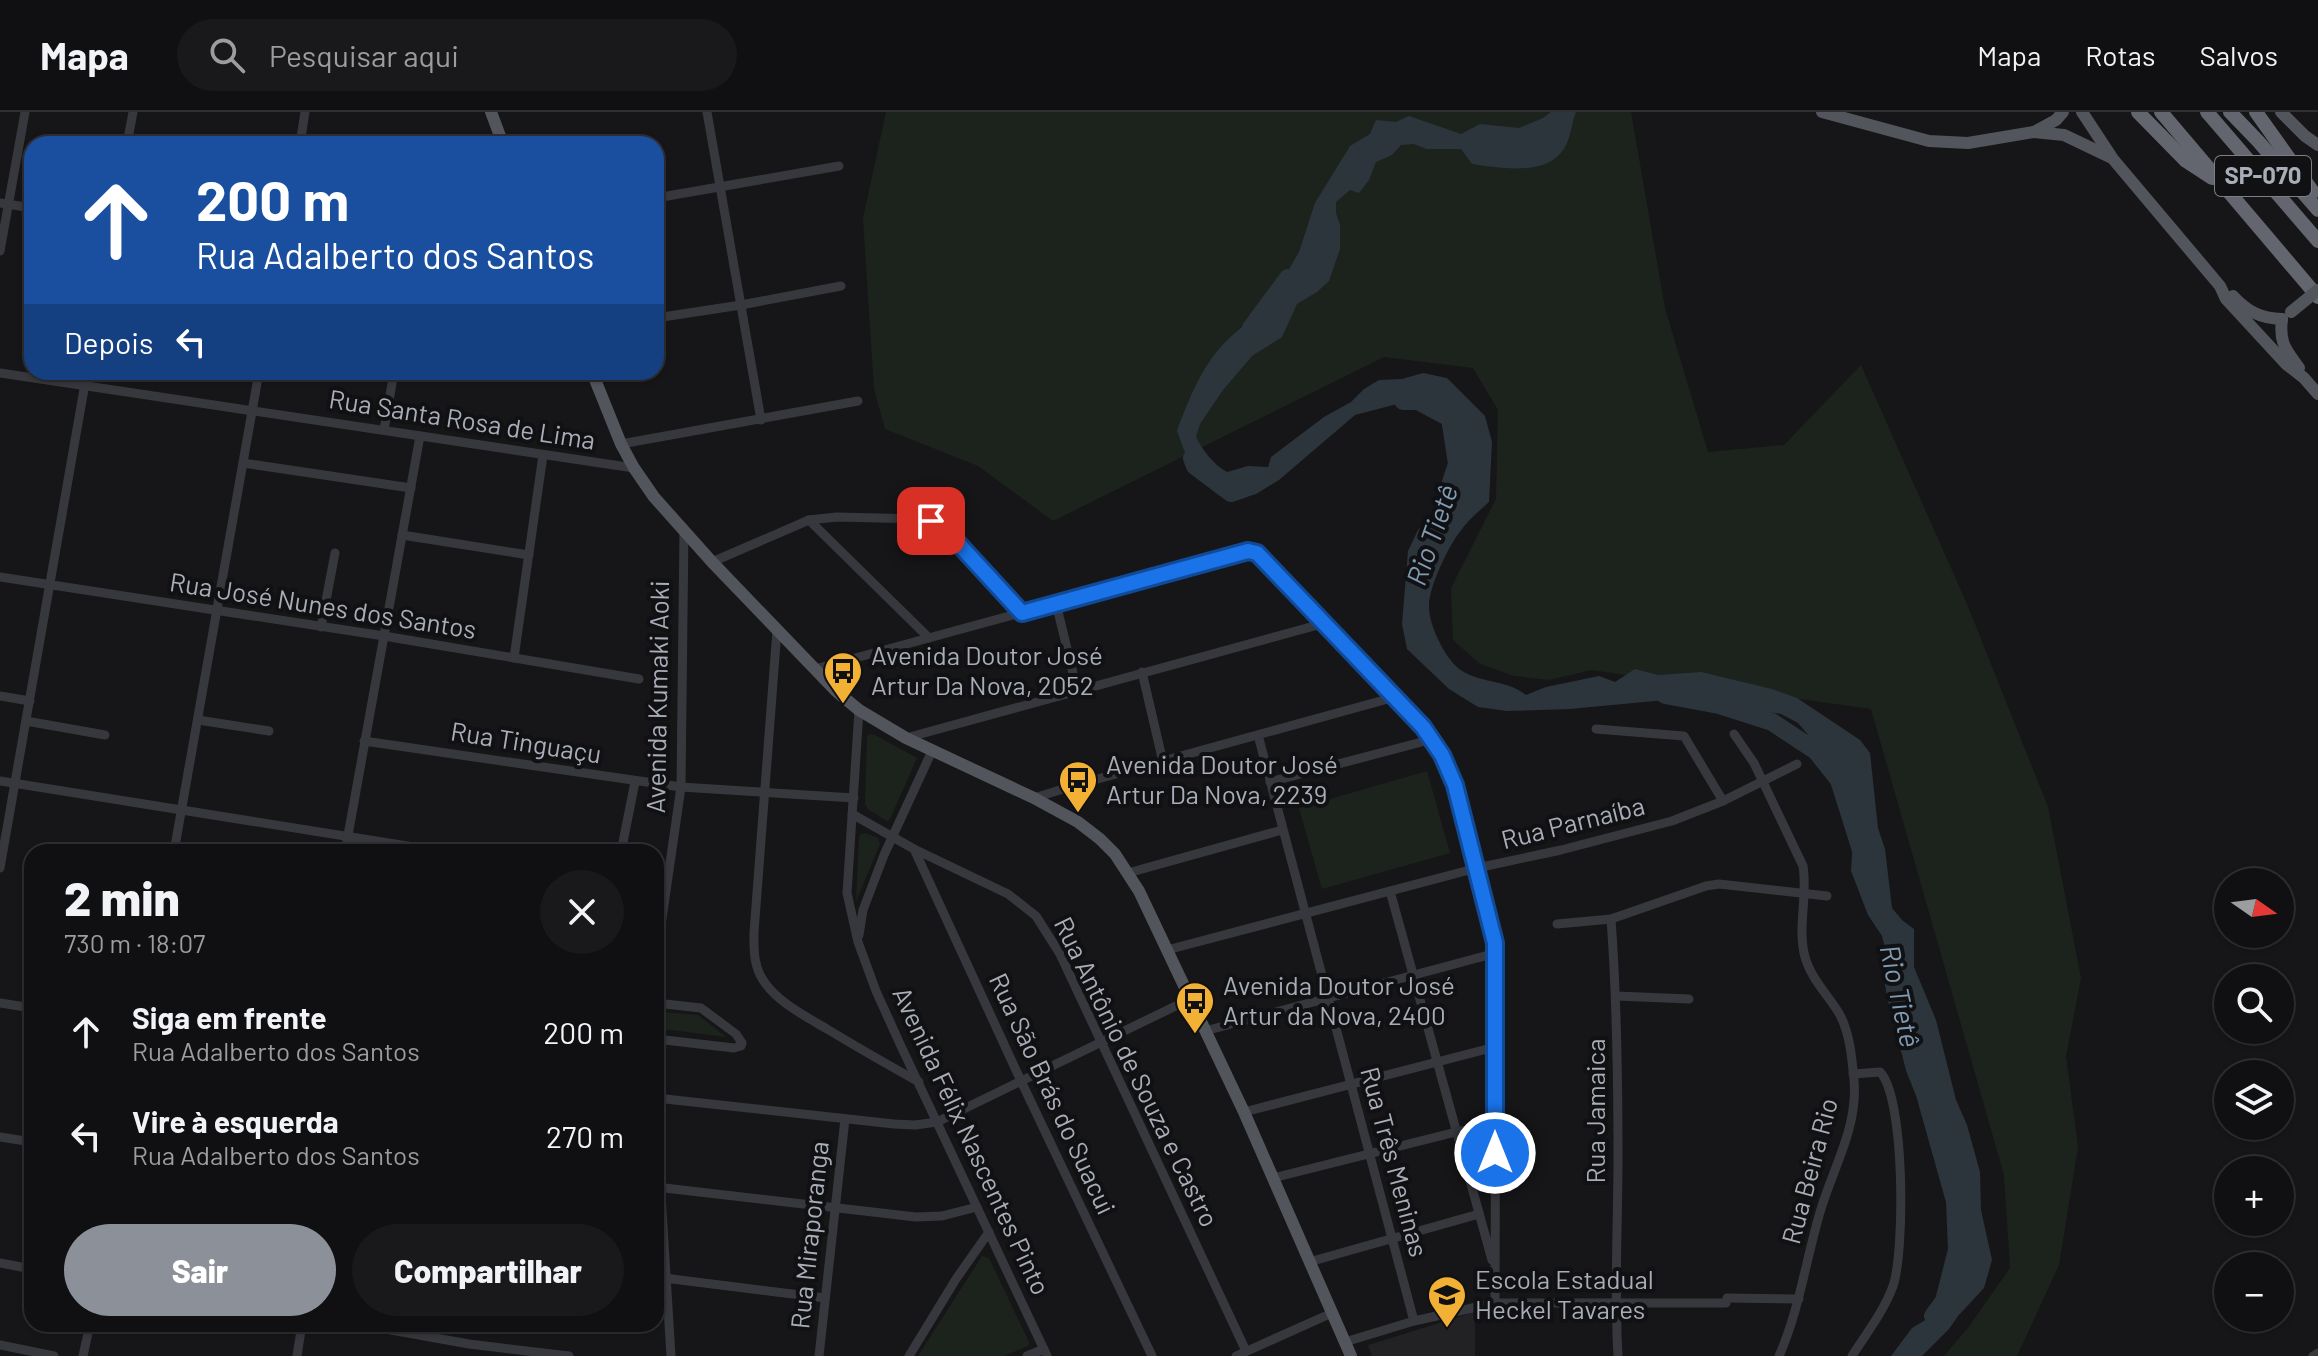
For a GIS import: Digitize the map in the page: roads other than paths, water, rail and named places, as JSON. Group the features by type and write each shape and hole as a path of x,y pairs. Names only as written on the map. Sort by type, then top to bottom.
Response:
{"highway":[{"path":"2138,112 2186,161 2223,185"},
{"name":"SP-070","path":"2161,112 2318,297"},
{"name":"SP-070","path":"2207,112 2318,241"},
{"path":"2230,112 2318,210"},
{"path":"2256,112 2318,199"}],"main road":[{"path":"491,112 500,136"},
{"path":"1822,112 1929,141 1968,143 2034,132 2064,135 2113,159"},
{"path":"2034,132 2056,120 2063,112"},
{"path":"2082,112 2113,159 2220,286 2258,316 2287,316"},
{"path":"2281,112 2318,145"},
{"path":"2220,286 2226,299 2286,364 2304,378"},
{"path":"2318,290 2287,316 2280,336 2283,346 2318,394"},
{"path":"595,380 621,444 654,497 777,630 859,710 906,738 1034,798 1090,830 1115,854 1167,950 1244,1112 1351,1356"}],"street":[{"path":"0,251 4,204 25,112"},
{"path":"128,136 133,112"},
{"path":"301,136 305,112"},
{"path":"707,112 761,420"},
{"path":"664,197 839,166"},
{"path":"4,204 24,207"},
{"path":"664,317 841,286"},
{"name":"Rua Santa Rosa de Lima","path":"0,373 24,377"},
{"name":"Rua Santa Rosa de Lima","path":"46,380 634,468"},
{"path":"0,868 86,380"},
{"path":"175,844 258,380"},
{"path":"384,430 393,380"},
{"path":"621,444 858,401"},
{"path":"346,844 420,436"},
{"path":"514,658 543,455"},
{"path":"243,463 411,488"},
{"path":"712,562 809,520 837,517 931,521 944,528 1022,613"},
{"path":"809,520 929,638"},
{"name":"Avenida Kumaki Aoki","path":"664,905 681,787 684,529"},
{"path":"402,535 529,555"},
{"path":"815,669 1253,551 1263,557 1433,739 1455,785 1491,920 1496,953 1495,1303"},
{"path":"321,627 335,553"},
{"name":"Rua José Nunes dos Santos","path":"0,577 639,679"},
{"path":"1056,603 1077,690"},
{"path":"906,738 1325,623"},
{"path":"777,630 754,932 758,971 778,997 805,1016 919,1083"},
{"path":"1142,672 1163,762"},
{"path":"0,696 30,701"},
{"path":"1034,798 1395,697"},
{"name":"Avenida Félix Nascentes Pinto","path":"859,710 847,893 858,942 876,991 1046,1352"},
{"path":"198,720 269,731"},
{"path":"26,721 105,735"},
{"path":"1596,729 1684,736 1723,801"},
{"name":"Rua Beira Rio","path":"1734,734 1764,782 1800,859 1805,875 1804,955 1814,977 1842,1018 1847,1032 1855,1098 1853,1116 1822,1206 1794,1321 1779,1356"},
{"name":"Rua Três Meninas","path":"1258,735 1414,1321"},
{"path":"1270,782 1433,739"},
{"name":"Rua Tinguaçu","path":"364,741 635,782 854,798"},
{"path":"858,942 863,910 892,837 932,751"},
{"name":"Rua Parnaíba","path":"1167,950 1477,868 1660,824 1723,801 1797,764"},
{"path":"0,781 396,844"},
{"path":"623,844 635,782"},
{"name":"Rua Antônio de Souza e Castro","path":"852,814 914,849 1008,894 1036,916 1060,954 1246,1351"},
{"path":"1128,873 1282,830"},
{"name":"Rua São Brás do Suacui","path":"914,849 1152,1356"},
{"path":"1557,924 1611,919 1706,886 1730,885 1827,896"},
{"path":"1390,891 1496,1271"},
{"name":"Rua Jamaica","path":"1611,919 1616,996 1618,1162 1615,1303 1618,1356"},
{"path":"1205,1031 1496,953"},
{"path":"1616,996 1689,999"},
{"path":"664,1099 894,1124 937,1122 1190,999"},
{"path":"0,1003 24,1007"},
{"path":"664,1004 701,1008 736,1034 742,1043 734,1048 664,1040"},
{"path":"1244,1112 1495,1047"},
{"path":"1852,1356 1890,1293 1897,1267 1902,1198 1893,1110 1884,1077 1880,1072 1853,1074"},
{"name":"Rua Miraporanga","path":"819,1356 845,1119"},
{"path":"1273,1178 1456,1132 1496,1125"},
{"path":"0,1137 24,1141"},
{"path":"664,1188 916,1217 942,1216 977,1207"},
{"path":"1309,1262 1479,1214"},
{"path":"909,1356 989,1232"},
{"path":"0,1263 24,1268"},
{"path":"664,1278 825,1298"},
{"path":"664,1295 671,1356"},
{"path":"1345,1342 1414,1321 1495,1303 1799,1299"},
{"path":"1236,1356 1332,1313"},
{"path":"83,1356 88,1332"},
{"path":"297,1356 301,1332"},
{"path":"396,1332 492,1352 569,1356"},
{"path":"0,1345 54,1356"},
{"path":"1027,1356 1046,1352"}],"water":[{"name":"Rio Tietê","path":"1551,112 1576,112 1560,154 1538,166 1511,168 1472,164 1461,149 1426,149 1414,144 1401,145 1392,155 1376,162 1369,180 1359,193 1350,190 1336,202 1340,249 1329,281 1297,304 1282,337 1252,356 1223,390 1200,424 1196,437 1209,457 1227,472 1248,466 1268,467 1271,457 1379,380 1402,379 1423,373 1447,378 1485,416 1492,442 1489,502 1469,520 1455,539 1440,568 1430,599 1434,631 1458,668 1474,677 1509,686 1526,695 1546,687 1599,676 1615,682 1635,669 1658,675 1701,672 1797,698 1860,740 1870,753 1878,828 1885,849 1892,908 1914,929 1914,967 1936,1020 1956,1100 1967,1125 1980,1172 1981,1210 1992,1260 1984,1288 1922,1356 1891,1356 1912,1328 1927,1319 1942,1300 1952,1295 1960,1267 1960,1252 1954,1239 1959,1204 1949,1193 1939,1165 1946,1146 1897,995 1882,936 1868,915 1851,871 1854,823 1838,770 1798,723 1781,714 1686,698 1570,709 1507,711 1478,707 1449,689 1407,649 1402,624 1408,551 1418,530 1439,509 1456,467 1459,439 1454,422 1442,410 1424,404 1401,403 1355,415 1279,480 1256,494 1234,501 1218,483 1196,472 1177,431 1202,373 1212,358 1236,332 1273,306 1275,293 1299,252 1315,203 1350,146 1370,134 1376,120 1396,122 1409,116 1461,134 1480,124 1519,128"}],"waterway":[{"name":"Rio Tietê","path":"1251,328 1288,278"},
{"name":"Rio Tietê","path":"1403,401 1418,401 1450,418 1457,464 1443,507"},
{"name":"Rio Tietê","path":"1192,458 1195,466 1231,493 1243,489"},
{"name":"Rio Tietê","path":"1665,695 1719,705 1772,722 1816,751 1839,780 1861,850"},
{"name":"Rio Tietê","path":"1890,960 1915,1069 1955,1201 1957,1250 1944,1301 1933,1316"}],"place":[{"name":"Avenida Doutor José Artur Da Nova, 2052","path":"843,705"},
{"name":"Avenida Doutor José Artur Da Nova, 2239","path":"1078,814"},
{"name":"Avenida Doutor José Artur da Nova, 2400","path":"1195,1035"},
{"name":"Escola Estadual Heckel Tavares","path":"1447,1329"}]}
